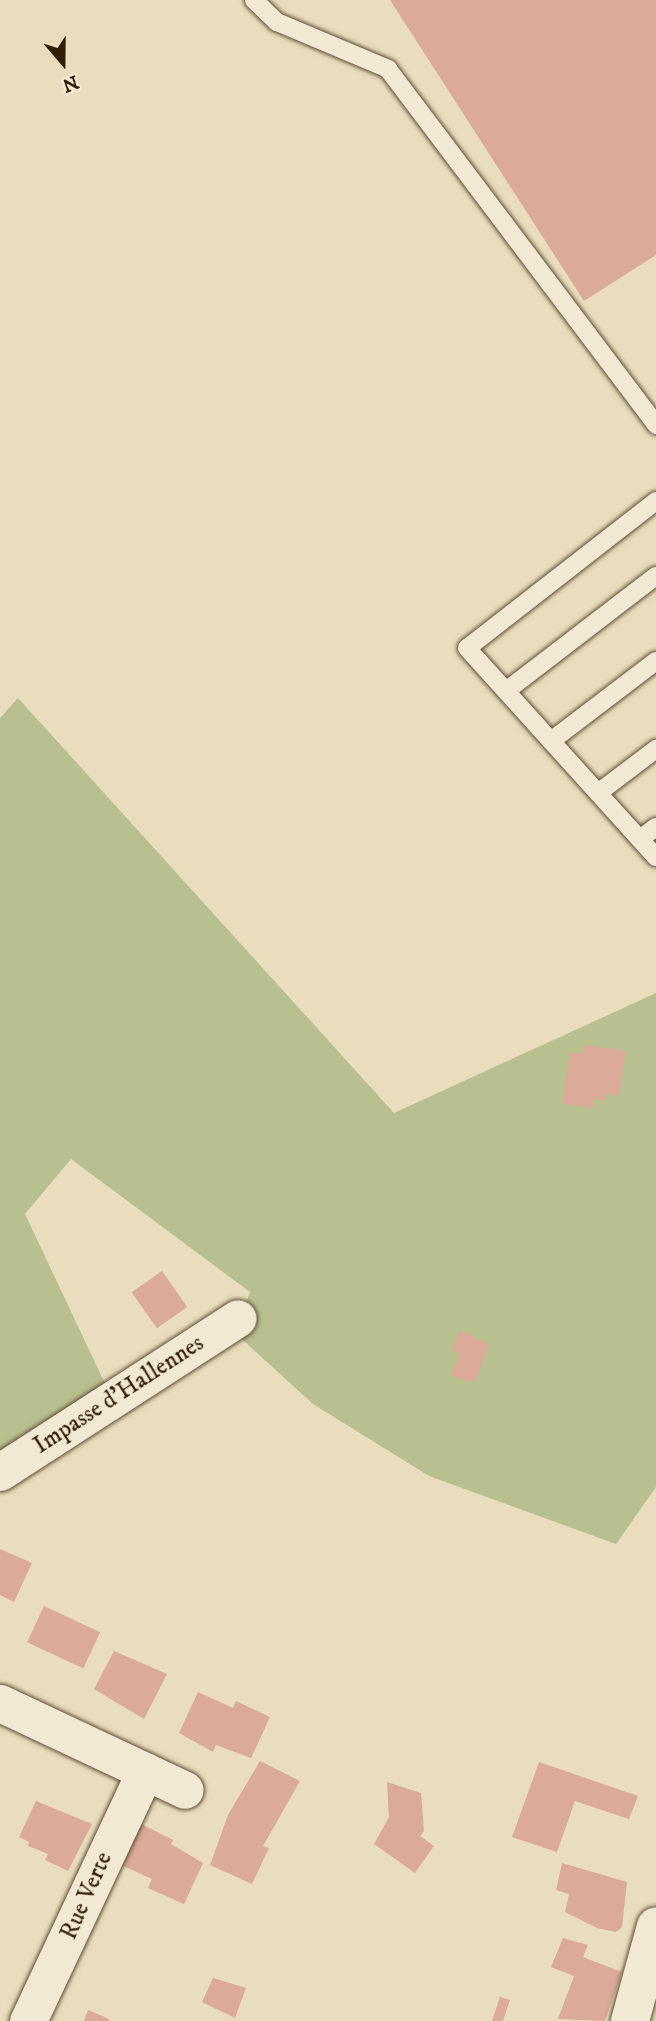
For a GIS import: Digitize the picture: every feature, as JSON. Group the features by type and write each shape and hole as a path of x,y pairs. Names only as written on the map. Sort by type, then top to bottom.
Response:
{"main road":[{"path":"630,2021 656,1926"}],"street":[{"name":"Impasse d'Hallennes","path":"0,1472 238,1318"},
{"path":"0,1703 186,1790"},
{"name":"Rue Verte","path":"29,2021 145,1771"}],"lane":[{"path":"254,0 277,22 388,69 656,425"},
{"path":"656,501 467,648 656,858"},
{"path":"506,691 656,576"},
{"path":"551,741 656,662"},
{"path":"598,793 656,749"},
{"path":"640,839 656,827"}],"green space":[{"path":"18,698 394,1113 656,993 656,1487 616,1544 429,1476 313,1404 235,1333 250,1292 71,1159 25,1214 108,1390 0,1459 0,718"}],"building":[{"path":"390,0 656,0 656,255 584,301"},
{"path":"584,1045 626,1051 619,1096 606,1094 605,1101 594,1099 593,1108 562,1103 570,1052 582,1054"},
{"path":"162,1271 187,1307 157,1328 132,1292"},
{"path":"460,1330 489,1345 476,1380 470,1382 451,1375 459,1353 452,1351"},
{"path":"0,1549 32,1563 14,1602 0,1595"},
{"path":"44,1606 100,1632 83,1668 27,1642"},
{"path":"114,1651 167,1674 144,1719 94,1689"},
{"path":"198,1692 233,1708 236,1701 270,1717 251,1758 216,1745 213,1752 179,1733"},
{"path":"260,1761 300,1781 263,1846 269,1848 252,1884 210,1865 228,1815"},
{"path":"539,1762 638,1796 629,1819 575,1801 557,1852 512,1837"},
{"path":"387,1782 421,1793 424,1831 420,1836 434,1846 415,1873 374,1844 389,1817"},
{"path":"36,1801 92,1824 68,1871 45,1860 48,1854 28,1846 29,1842 19,1837"},
{"path":"137,1822 173,1840 171,1844 203,1863 184,1904 148,1888 152,1879 117,1863"},
{"path":"562,1863 627,1882 622,1927 616,1932 597,1928 565,1912 569,1894 556,1890"},
{"path":"563,1938 588,1945 583,1957 622,1972 605,2021 558,2019 574,1976 551,1967"},
{"path":"213,1978 246,1988 235,2018 202,2002"},
{"path":"500,1997 510,2000 503,2021 492,2021"},
{"path":"88,2010 109,2019 109,2021 84,2021"}]}
